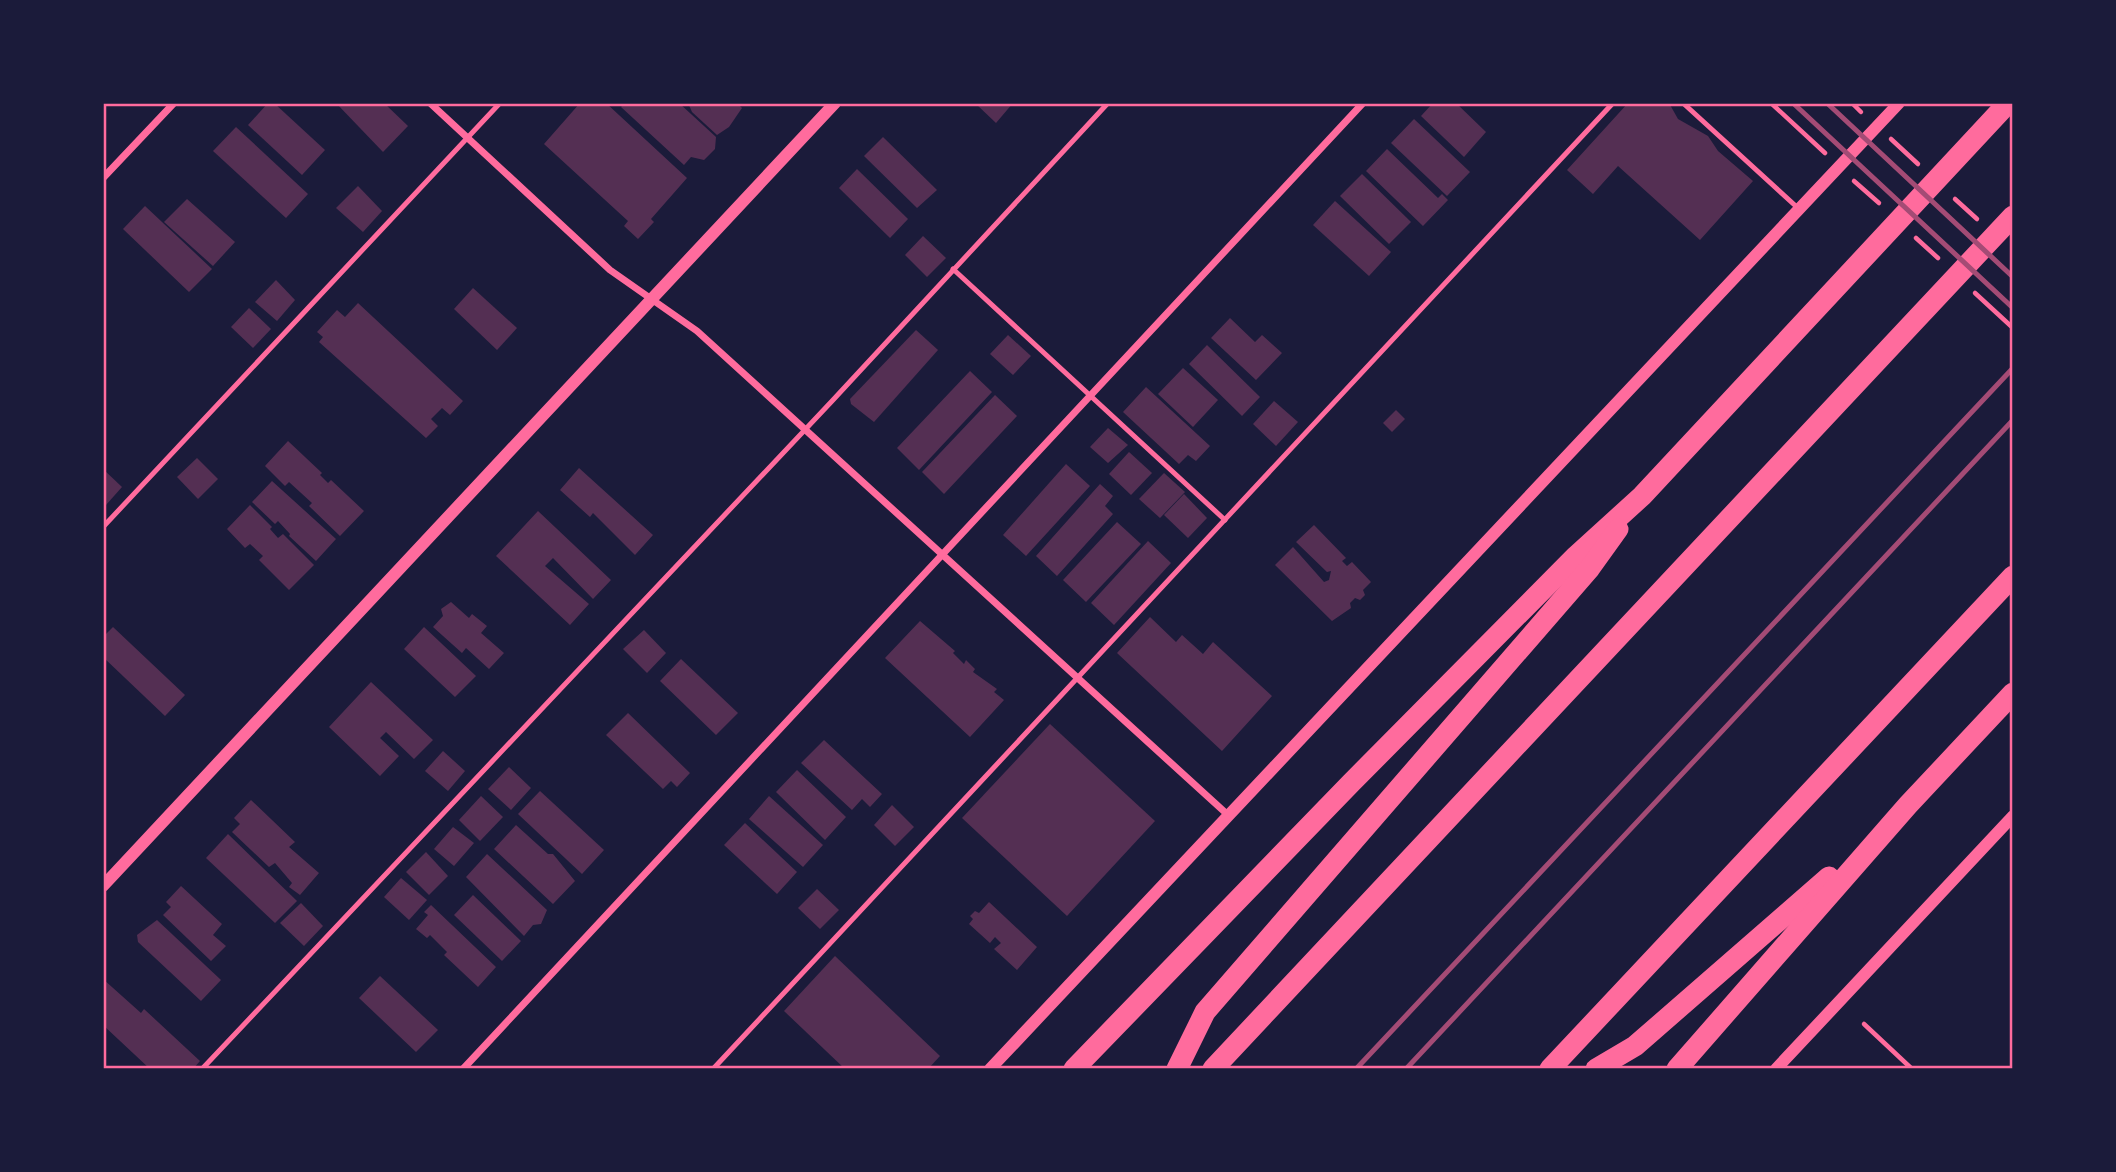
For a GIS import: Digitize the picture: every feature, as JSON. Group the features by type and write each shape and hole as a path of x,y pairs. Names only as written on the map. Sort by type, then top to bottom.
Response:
{"highway":[{"path":"1074,1069 1390,743 1576,556 1642,496 2008,103"},
{"path":"1213,1069 2013,216"},
{"path":"1177,1069 1205,1012 1590,568 1642,496"},
{"path":"1550,1069 2013,576"},
{"path":"1677,1069 1908,805 2013,693"},
{"path":"1596,1069 1635,1046 1908,805"}],"street":[{"path":"103,178 174,103"},
{"path":"430,103 610,270 697,331 1228,815"},
{"path":"103,886 835,103"},
{"path":"463,1069 1363,103"},
{"path":"990,1069 1899,103"},
{"path":"1776,1069 2013,816"}],"lane":[{"path":"103,527 499,103"},
{"path":"202,1069 1108,103"},
{"path":"713,1069 1613,103"},
{"path":"1683,103 1799,209"},
{"path":"953,270 1225,520"}],"path":[{"path":"1771,103 1796,127"},
{"path":"1864,1024 1912,1069"}],"building":[{"path":"268,103 274,103 325,150 302,175 248,125"},
{"path":"336,103 384,103 408,126 383,152"},
{"path":"580,103 606,103 687,178 651,219 654,222 638,239 624,226 628,221 544,144"},
{"path":"625,103 679,103 716,137 715,149 704,160 691,157 684,165 621,107"},
{"path":"688,103 737,103 742,108 729,127 717,135 692,112"},
{"path":"975,103 1013,103 996,123"},
{"path":"1433,103 1456,103 1486,132 1464,157 1421,116"},
{"path":"1628,103 1669,103 1678,119 1708,136 1718,151 1753,181 1700,240 1618,166 1593,194 1567,170"},
{"path":"1414,119 1470,172 1447,196 1391,143"},
{"path":"236,127 308,194 286,218 213,151"},
{"path":"883,137 937,190 917,208 864,156"},
{"path":"1387,149 1438,198 1442,194 1448,200 1423,226 1366,171"},
{"path":"857,169 908,219 890,238 839,188"},
{"path":"1362,174 1411,222 1389,244 1340,196"},
{"path":"358,186 382,211 363,232 336,208"},
{"path":"187,199 235,242 213,266 164,222"},
{"path":"1335,201 1391,252 1369,276 1313,225"},
{"path":"145,206 212,269 189,292 123,229"},
{"path":"923,236 946,258 927,277 905,255"},
{"path":"276,280 295,300 277,321 255,302"},
{"path":"473,288 517,328 497,350 454,309"},
{"path":"358,303 463,401 450,415 442,408 431,419 438,426 426,438 319,342 323,337 317,332 337,310 345,317"},
{"path":"249,308 271,329 253,348 231,327"},
{"path":"1230,318 1255,342 1262,335 1282,353 1256,380 1211,338"},
{"path":"916,330 938,350 874,422 851,404 850,399"},
{"path":"1008,335 1031,356 1013,375 990,354"},
{"path":"1207,345 1260,397 1242,416 1189,364"},
{"path":"1183,368 1218,400 1193,427 1158,394"},
{"path":"970,371 992,392 919,470 897,448"},
{"path":"1146,387 1210,446 1196,461 1188,455 1179,464 1123,412"},
{"path":"995,395 1017,416 944,494 922,472"},
{"path":"1274,401 1298,422 1276,446 1253,424"},
{"path":"1396,410 1405,419 1392,432 1383,423"},
{"path":"1108,428 1128,445 1108,463 1090,447"},
{"path":"288,441 322,473 320,475 328,483 331,480 364,511 340,536 309,506 312,503 289,482 285,486 265,466"},
{"path":"1129,452 1152,473 1131,495 1109,474"},
{"path":"197,458 218,479 198,499 177,477"},
{"path":"1066,464 1090,486 1026,556 1003,535"},
{"path":"579,468 653,535 635,555 593,513 590,517 560,490"},
{"path":"103,469 122,487 106,505 103,502"},
{"path":"1164,473 1185,492 1160,518 1139,499"},
{"path":"272,481 336,539 316,561 289,536 278,521 275,524 252,502"},
{"path":"1100,484 1113,496 1105,506 1113,514 1057,576 1036,556"},
{"path":"1184,494 1207,518 1188,538 1164,515"},
{"path":"250,505 272,527 270,529 278,538 283,534 314,565 289,590 259,560 263,556 250,544 245,548 227,529"},
{"path":"538,511 611,580 593,599 553,558 545,566 589,604 570,625 496,556"},
{"path":"1117,522 1141,544 1086,602 1063,580"},
{"path":"1314,525 1346,558 1342,561 1347,566 1352,562 1371,582 1363,590 1365,595 1360,600 1355,598 1350,603 1351,608 1332,621 1275,565 1293,547 1324,582 1329,580 1331,571 1327,572 1296,542"},
{"path":"1148,541 1171,563 1114,625 1091,603"},
{"path":"451,602 469,618 472,614 487,626 481,633 504,653 489,669 466,648 462,653 433,627 443,616 441,609"},
{"path":"1150,617 1176,642 1182,635 1203,654 1213,642 1272,696 1222,751 1117,653"},
{"path":"920,621 955,651 953,653 964,664 966,660 975,669 973,672 997,689 994,692 1004,700 970,737 885,658"},
{"path":"113,627 185,695 165,716 103,657 103,637"},
{"path":"424,627 476,676 455,697 404,649"},
{"path":"644,630 666,653 647,673 623,649"},
{"path":"681,659 738,713 716,735 660,681"},
{"path":"371,682 433,740 414,759 386,732 380,738 399,756 380,776 329,727"},
{"path":"628,713 690,773 677,787 671,781 663,789 606,735"},
{"path":"1050,724 1155,821 1067,916 962,818"},
{"path":"824,740 882,794 870,807 862,799 852,810 801,763"},
{"path":"443,751 465,771 448,791 425,771"},
{"path":"509,767 531,788 511,810 488,789"},
{"path":"797,770 846,817 825,840 776,792"},
{"path":"540,791 604,850 582,874 518,814"},
{"path":"481,796 503,817 480,841 459,820"},
{"path":"769,796 823,845 803,867 749,819"},
{"path":"251,800 295,842 289,847 319,873 300,895 289,887 292,883 275,863 269,867 232,832 240,824 234,818"},
{"path":"892,805 914,827 895,846 874,825"},
{"path":"745,823 797,872 777,894 724,845"},
{"path":"516,825 548,854 553,854 575,881 553,904 494,849"},
{"path":"453,827 474,843 454,866 434,849"},
{"path":"228,834 297,901 275,923 206,858"},
{"path":"426,852 448,876 429,895 406,872"},
{"path":"487,854 547,910 541,924 533,925 524,936 466,877"},
{"path":"401,878 427,900 409,920 384,897"},
{"path":"181,886 222,924 213,935 226,946 211,961 163,915 171,907 166,902"},
{"path":"817,889 839,910 820,929 798,908"},
{"path":"473,895 521,941 502,961 454,915"},
{"path":"989,902 1037,947 1017,970 994,949 1001,943 995,937 990,943 969,924 973,919 970,916 975,911 979,913"},
{"path":"301,903 323,926 304,946 280,923"},
{"path":"431,905 496,967 478,987 444,955 447,952 430,935 427,938 416,929 428,915 424,912"},
{"path":"157,920 221,980 201,1001 138,942 137,935"},
{"path":"835,956 940,1056 928,1069 845,1069 784,1011"},
{"path":"380,976 438,1030 416,1052 359,998"},
{"path":"103,979 141,1013 144,1009 200,1061 193,1069 150,1069 103,1025"}],"railway":[{"path":"1793,103 2013,308"},
{"path":"1827,103 2013,277"},
{"path":"1356,1069 2013,368"},
{"path":"1406,1069 2013,420"}]}
